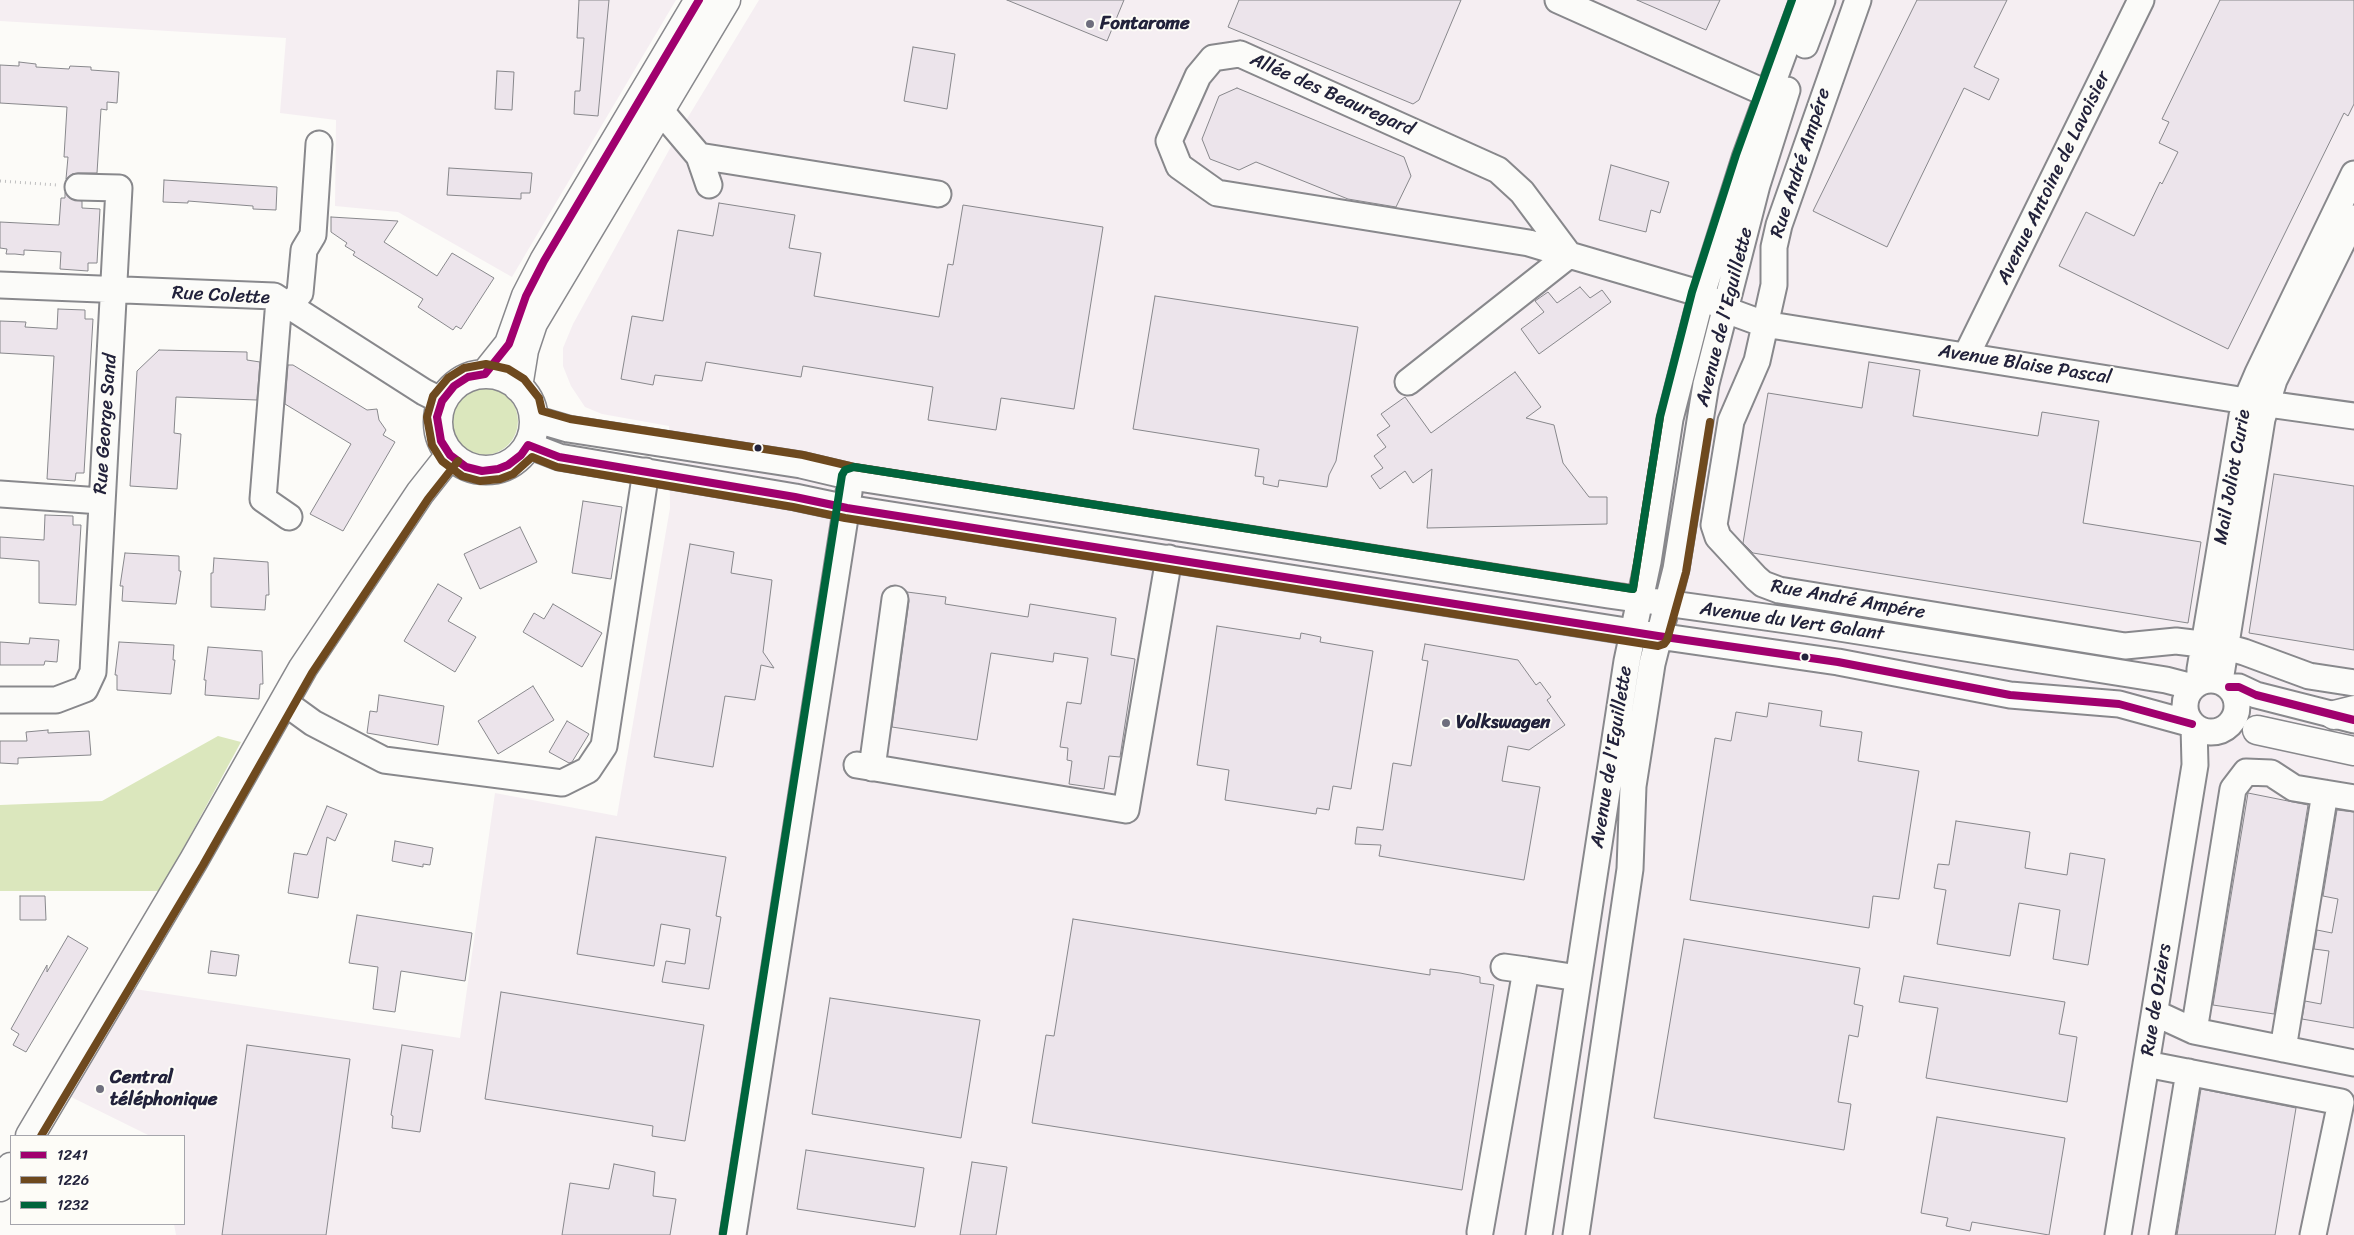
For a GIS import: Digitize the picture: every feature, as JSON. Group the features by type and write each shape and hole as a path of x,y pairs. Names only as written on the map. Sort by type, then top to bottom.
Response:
{"main road":[{"path":"485,374 508,344 526,296 544,261 699,0"},
{"path":"518,387 524,350 533,323 726,0"},
{"path":"485,374 504,378 518,387 530,403 531,432 521,455 508,465 498,469 482,471 466,467 450,455 441,441 438,418 442,401 454,386 468,377 485,374"},
{"path":"31,1135 194,860 303,668 420,493 450,455"},
{"path":"2257,730 2354,751"},
{"path":"0,1187 10,1170"}],"street":[{"path":"1558,0 1768,94"},
{"name":"Avenue de l'Eguillette","path":"1539,1235 1633,632 1641,600 1670,419 1702,294 1745,158 1803,0"},
{"name":"Avenue de l'Eguillette","path":"1576,1235 1630,869 1633,786 1652,664 1668,604 1706,384 1757,185 1785,96 1822,0"},
{"name":"Rue André Ampére","path":"1858,0 1779,225 1774,247 1774,285 1757,361 1732,421 1714,525 1718,537 1763,584 1779,590 2125,646 2165,641 2215,646 2244,652 2308,676 2354,683"},
{"name":"Avenue Antoine de Lavoisier","path":"1966,356 2141,0"},
{"name":"Allée des Beauregard","path":"1569,255 1522,192 1498,170 1240,54 1213,58 1198,76 1169,140 1179,166 1217,193 1528,243 1702,294"},
{"path":"660,110 699,156 709,185"},
{"path":"289,517 263,499 284,303 300,293 304,250 313,235 319,144"},
{"path":"699,156 938,194"},
{"name":"Mail Joliot Curie","path":"2211,685 2215,646 2262,420 2256,402 2258,372 2354,174"},
{"name":"Rue George Sand","path":"0,700 56,700 85,689 93,672 119,188 78,187"},
{"name":"Mail Joliot Curie","path":"2256,402 2274,380 2354,218"},
{"path":"1408,382 1569,255"},
{"name":"Rue Colette","path":"0,285 112,291 274,296 424,392 442,401"},
{"name":"Avenue Blaise Pascal","path":"1702,294 1726,310 1764,324 2354,416"},
{"name":"Avenue du Vert Galant","path":"531,432 568,429 801,465 852,476 1641,600 1808,623 2166,680 2239,688 2256,695 2347,715"},
{"name":"Avenue du Vert Galant","path":"531,432 559,457 795,497 847,508 1658,636 1838,662 2010,695 2119,704 2207,727 2257,730 2297,729 2354,734"},
{"path":"284,702 313,723 384,760 562,783 588,770 604,746 646,471"},
{"path":"733,1235 852,476"},
{"path":"0,494 101,500"},
{"path":"895,599 864,767 1126,810 1169,558"},
{"path":"2211,685 2235,694 2237,707 2235,716 2207,727 2186,715 2185,705 2187,696 2211,685"},
{"name":"Rue de Oziers","path":"2118,1235 2195,765 2207,727"},
{"path":"2194,1031 2233,790 2246,772 2271,773 2294,788 2354,798"},
{"path":"2283,1049 2325,793"},
{"path":"1480,1232 1515,969 1578,978"},
{"path":"2154,1013 2194,1031 2354,1063"},
{"path":"2146,1064 2341,1102 2312,1235"},
{"path":"2162,1235 2189,1072"}],"path":[{"path":"0,181 78,187"}],"shaded area":[{"path":"0,0 676,0 512,277 398,212 335,206 336,120 280,113 286,38 0,21"},
{"path":"759,0 2354,0 2354,1235 176,1235 174,1225 185,1225 185,1135 148,1135 63,1093 128,988 460,1038 495,793 617,816 670,508 669,426 602,414 585,407 571,386 563,366 563,348 573,324 679,132"}],"green space":[{"path":"477,387 491,387 503,392 513,402 518,414 518,428 513,440 503,450 491,455 477,455 465,450 455,440 450,428 450,414 455,402 465,392"},
{"path":"218,736 241,742 160,891 0,891 0,805 102,801"}],"building":[{"path":"579,0 609,0 598,116 574,114 575,91 580,91 584,38 577,38"},
{"name":"Fontarome","path":"1007,0 1124,0 1107,41"},
{"path":"1239,0 1461,0 1419,100 1413,104 1228,27"},
{"path":"1637,0 1720,0 1706,30"},
{"path":"1917,0 2007,0 1974,67 1999,79 1989,100 1964,88 1887,247 1813,211"},
{"path":"2220,0 2354,0 2354,104 2348,116 2344,113 2228,349 2059,266 2086,212 2134,236 2160,182 2162,184 2178,152 2159,143 2169,122 2162,119"},
{"path":"913,47 955,54 947,109 904,101"},
{"path":"19,62 36,64 36,67 69,69 70,66 91,67 91,70 119,72 117,103 107,102 107,110 101,109 97,173 72,174 66,179 68,157 64,157 67,107 0,103 0,65 19,66"},
{"path":"497,71 514,72 512,110 495,109"},
{"path":"1237,88 1404,157 1411,176 1396,207 1348,199 1256,162 1239,170 1210,159 1202,139 1219,96"},
{"path":"1611,165 1669,182 1660,213 1651,210 1646,232 1599,220"},
{"path":"449,168 532,173 530,193 521,193 521,199 447,195"},
{"path":"164,180 277,187 276,210 253,209 253,206 188,201 188,203 163,202"},
{"path":"65,193 71,199 82,201 82,208 100,209 97,263 88,263 88,271 60,269 61,252 24,250 24,255 6,254 7,249 0,248 0,222 59,225 61,198 65,198"},
{"path":"719,203 795,215 789,248 821,253 814,296 939,317 948,264 953,265 963,205 1103,227 1074,409 1001,398 996,430 928,420 933,387 803,366 801,377 706,362 702,381 655,375 653,385 621,379 632,316 663,321 678,230 713,236"},
{"path":"331,217 398,221 384,242 437,276 452,253 494,278 461,329 456,326 453,330 418,307 423,299 353,255 355,252 345,246 347,243 331,232"},
{"path":"1580,287 1590,298 1602,290 1611,302 1539,354 1521,329 1544,312 1535,301 1548,292 1557,303"},
{"path":"1155,296 1358,327 1336,461 1329,475 1327,487 1279,480 1278,487 1263,484 1264,477 1255,476 1259,449 1133,429"},
{"path":"58,309 85,310 85,319 93,319 84,473 76,473 75,481 47,479 54,356 0,353 0,321 26,322 25,327 57,329"},
{"path":"159,350 247,352 247,360 260,362 257,400 176,397 174,433 181,434 177,489 130,486 137,371"},
{"path":"1869,362 1920,370 1913,416 2038,436 2042,412 2099,421 2083,523 2201,542 2188,623 1753,553 1743,543 1768,393 1862,408"},
{"path":"288,365 293,365 367,410 377,409 379,420 386,430 383,435 395,442 343,531 310,514 351,444 285,404"},
{"path":"1515,372 1541,407 1526,418 1554,425 1563,463 1589,497 1607,497 1607,524 1427,528 1432,469 1413,483 1405,471 1380,489 1371,476 1383,468 1374,456 1386,447 1377,435 1390,426 1381,414 1405,397 1431,433"},
{"path":"2274,474 2354,486 2354,650 2249,633"},
{"path":"583,501 622,507 611,579 572,573"},
{"path":"45,515 73,516 73,525 81,525 76,605 39,603 39,561 0,558 0,537 44,540"},
{"path":"520,527 537,562 480,589 464,554"},
{"path":"690,544 734,552 731,573 772,580 763,652 774,668 761,665 755,700 725,696 713,767 654,757"},
{"path":"125,553 179,556 179,571 181,571 176,604 122,601 123,586 120,586"},
{"path":"214,558 268,562 269,595 266,595 265,610 211,607 211,573 213,573"},
{"path":"438,584 462,598 448,621 476,637 455,672 404,641"},
{"path":"907,592 946,597 945,604 1028,617 1030,604 1116,618 1111,655 1135,659 1120,757 1109,756 1104,789 1069,784 1072,761 1067,760 1068,748 1060,747 1067,702 1081,704 1088,658 1054,653 1053,662 991,653 977,740 892,727 909,601"},
{"path":"553,604 602,633 582,667 523,632 534,613 544,619"},
{"path":"1217,626 1300,639 1301,633 1321,637 1320,642 1373,651 1351,789 1333,786 1329,810 1317,808 1316,814 1225,800 1229,770 1197,765"},
{"path":"30,638 59,640 57,662 45,661 44,665 0,665 0,642 29,644"},
{"path":"119,642 174,645 173,660 175,660 171,694 117,690 117,675 115,675"},
{"path":"1425,644 1518,660 1536,685 1540,682 1551,697 1547,700 1565,725 1529,750 1508,746 1502,781 1540,787 1524,880 1379,856 1381,845 1355,844 1357,827 1383,830 1393,763 1411,766 1428,661 1422,660"},
{"path":"208,647 262,651 263,684 260,684 259,699 205,695 206,680 204,680"},
{"path":"533,686 554,720 498,754 478,721"},
{"path":"379,695 444,706 438,745 367,733 370,711 377,712"},
{"path":"1769,703 1822,711 1820,726 1862,732 1858,761 1919,771 1899,899 1873,896 1869,928 1690,900 1715,738 1731,741 1736,712 1767,717"},
{"path":"567,721 589,734 572,762 569,763 549,752"},
{"path":"48,730 48,733 89,731 91,755 18,758 18,764 0,763 0,741 27,741 26,732"},
{"path":"2248,793 2308,805 2274,1014 2213,1005"},
{"path":"327,806 347,814 335,841 327,837 318,898 288,893 294,853 307,855"},
{"path":"2337,810 2354,812 2354,1028 2302,1019 2305,1001 2321,1004 2329,951 2314,949 2317,930 2332,933 2338,899 2323,896"},
{"path":"1956,821 2030,832 2025,868 2067,875 2070,853 2105,859 2088,965 2053,959 2060,910 2019,903 2010,956 1937,944 1946,890 1934,888 1938,864 1949,865"},
{"path":"596,837 726,857 716,916 721,917 709,989 662,982 666,961 685,964 690,929 661,924 654,966 577,954"},
{"path":"395,841 433,848 430,865 423,864 423,867 392,861"},
{"path":"20,896 45,896 46,920 20,920"},
{"path":"357,915 472,933 465,981 401,971 395,1012 373,1009 378,967 349,963"},
{"path":"1073,919 1430,975 1430,969 1460,973 1480,977 1480,983 1494,985 1462,1190 1032,1123 1046,1035 1054,1036"},
{"path":"68,936 88,948 26,1052 13,1045 19,1034 11,1029 47,965 47,972"},
{"path":"1684,939 1860,968 1854,1004 1863,1006 1858,1037 1849,1035 1838,1102 1851,1104 1844,1150 1654,1118"},
{"path":"211,951 239,955 236,976 208,973"},
{"path":"1904,976 2065,1002 2059,1034 2077,1037 2067,1102 1926,1078 1938,1008 1899,1002"},
{"path":"501,992 704,1025 685,1141 652,1136 653,1126 485,1099"},
{"path":"830,998 980,1020 961,1138 812,1114"},
{"path":"247,1045 350,1059 326,1235 222,1235"},
{"path":"402,1045 433,1050 420,1132 392,1128 393,1116 391,1115"},
{"path":"2201,1089 2296,1108 2275,1235 2177,1235"},
{"path":"1937,1117 2065,1138 2049,1235 1972,1222 1970,1231 1946,1226 1948,1218 1921,1213"},
{"path":"806,1150 924,1168 915,1227 797,1209"},
{"path":"972,1162 1007,1167 996,1235 960,1235"},
{"path":"614,1164 655,1172 653,1196 676,1199 670,1235 562,1235 570,1183 609,1189"}],"transit line":[{"name":"1241","path":"699,0 544,261 526,296 509,344 485,374 468,377 454,386 442,401 437,417 441,441 450,455 466,467 482,471 498,469 508,465 521,455 528,445 559,457 795,497 847,508 1658,636 1838,662 2010,695 2119,704 2192,724"},
{"name":"1232","path":"723,1233 842,475 845,470 854,467 1633,589 1660,417 1692,292 1736,155 1792,0"},
{"name":"1226","path":"1660,417 1633,589 854,467 803,455 570,419 542,411 539,398 524,379 508,369 486,364 464,368 448,378 433,396 427,417 432,445 442,461 462,476 480,481 500,479 513,474 532,457 557,467 793,507 845,518 1658,646 1664,644 1667,640 1686,572 1710,422"},
{"name":"1226","path":"42,1135 203,865 312,673 428,499 458,461"},
{"name":"1241","path":"2229,687 2239,687 2256,695 2354,720"}],"place":[{"name":"Fontarome","path":"1090,24"},
{"name":"Volkswagen","path":"1446,723"},
{"name":"Central téléphonique","path":"100,1089"}]}
